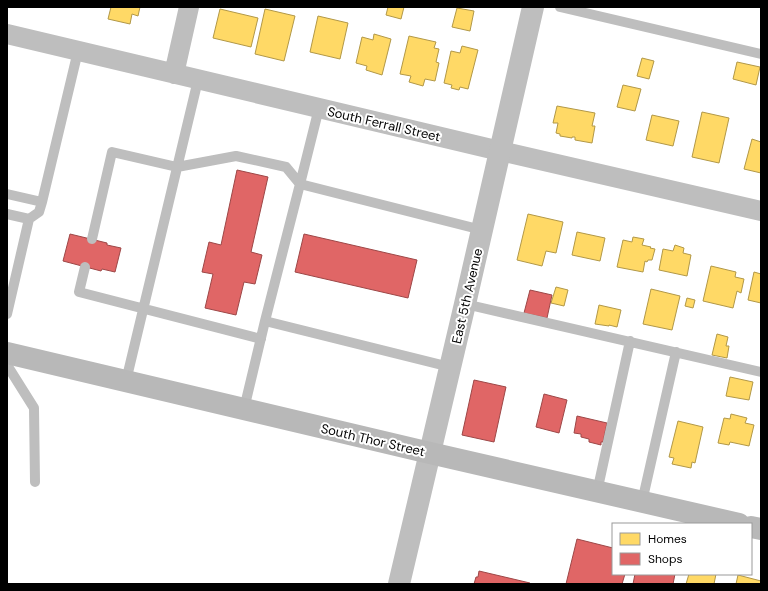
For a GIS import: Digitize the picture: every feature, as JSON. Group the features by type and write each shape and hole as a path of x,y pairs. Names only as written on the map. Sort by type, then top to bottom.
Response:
{"main road":[{"name":"South Thor Street","path":"7,352 430,453 735,523"}],"street":[{"path":"174,74 189,7"},
{"name":"East 5th Avenue","path":"399,584 533,7"},
{"name":"South Ferrall Street","path":"7,34 761,212"}],"lane":[{"path":"560,7 761,54"},
{"path":"7,314 29,219 39,212 42,202 78,51"},
{"path":"126,380 198,80"},
{"path":"244,409 260,339 319,108"},
{"path":"92,239 112,152 177,167 236,156 286,167 300,184 482,230"},
{"path":"7,194 42,202"},
{"path":"7,214 29,219"},
{"path":"85,267 79,292 260,339"},
{"path":"465,304 761,372"},
{"path":"265,321 450,367"},
{"path":"597,492 630,341"},
{"path":"642,502 676,352"},
{"path":"7,364 34,408 35,482"}],"building: Homes":[{"path":"111,7 140,7 138,16 132,14 130,24 108,19"},
{"path":"388,7 404,7 401,19 386,15"},
{"path":"457,8 474,11 470,31 452,27"},
{"path":"220,9 258,18 251,47 213,38"},
{"path":"265,9 295,16 284,61 255,54"},
{"path":"318,16 348,23 340,59 310,52"},
{"path":"374,34 391,39 382,75 366,70 367,66 356,63 362,37 373,40"},
{"path":"409,36 436,42 434,48 439,49 436,62 439,63 435,81 425,79 423,86 409,82 411,76 400,74"},
{"path":"462,46 478,50 468,89 460,87 459,90 451,88 452,85 444,83 451,51 460,53"},
{"path":"642,58 654,61 649,79 637,76"},
{"path":"737,62 760,67 756,85 733,79"},
{"path":"623,85 641,89 635,111 617,107"},
{"path":"557,106 595,113 592,126 595,126 592,143 575,140 575,137 560,136 560,134 556,133 558,123 553,123"},
{"path":"702,112 729,118 719,163 692,157"},
{"path":"652,115 679,121 673,146 646,140"},
{"path":"752,139 761,142 761,173 744,169"},
{"path":"528,214 563,222 556,253 546,251 542,266 517,260"},
{"path":"577,232 605,238 600,261 572,255"},
{"path":"633,237 644,239 642,245 655,249 652,260 648,260 647,262 645,261 643,272 617,267 623,240 632,242"},
{"path":"675,245 684,248 683,253 691,255 687,276 659,270 663,249 673,251"},
{"path":"711,266 736,272 735,277 744,279 741,293 737,291 733,308 703,301"},
{"path":"754,272 761,274 761,303 748,300"},
{"path":"556,287 568,290 564,306 551,303"},
{"path":"651,289 680,296 672,330 643,324"},
{"path":"687,298 695,300 693,308 685,306"},
{"path":"599,305 621,310 617,327 595,324"},
{"path":"717,334 728,337 726,346 729,346 727,358 712,355"},
{"path":"730,377 753,382 749,400 726,396"},
{"path":"731,414 747,418 745,423 754,425 749,446 730,442 729,445 718,443 724,418 730,419"},
{"path":"678,421 703,427 695,463 692,462 691,468 672,464 674,458 669,457"},
{"path":"689,575 716,575 714,584 686,584"},
{"path":"738,575 761,581 761,584 736,584"}],"building: Shops":[{"path":"237,170 268,177 251,252 262,255 255,284 244,282 236,315 205,308 213,274 202,272 209,242 221,245"},
{"path":"70,234 121,248 115,272 102,269 101,271 63,261"},
{"path":"304,234 417,260 408,298 295,272"},
{"path":"530,290 552,295 547,318 524,313"},
{"path":"474,380 506,387 494,442 462,435"},
{"path":"544,394 567,400 559,433 536,427"},
{"path":"577,416 607,423 601,445 589,442 589,439 581,437 581,434 574,433"},
{"path":"577,539 612,548 612,575 625,575 622,584 566,584"},
{"path":"479,571 530,584 474,584 476,577 478,577"},
{"path":"635,575 675,575 673,584 633,584"}]}
